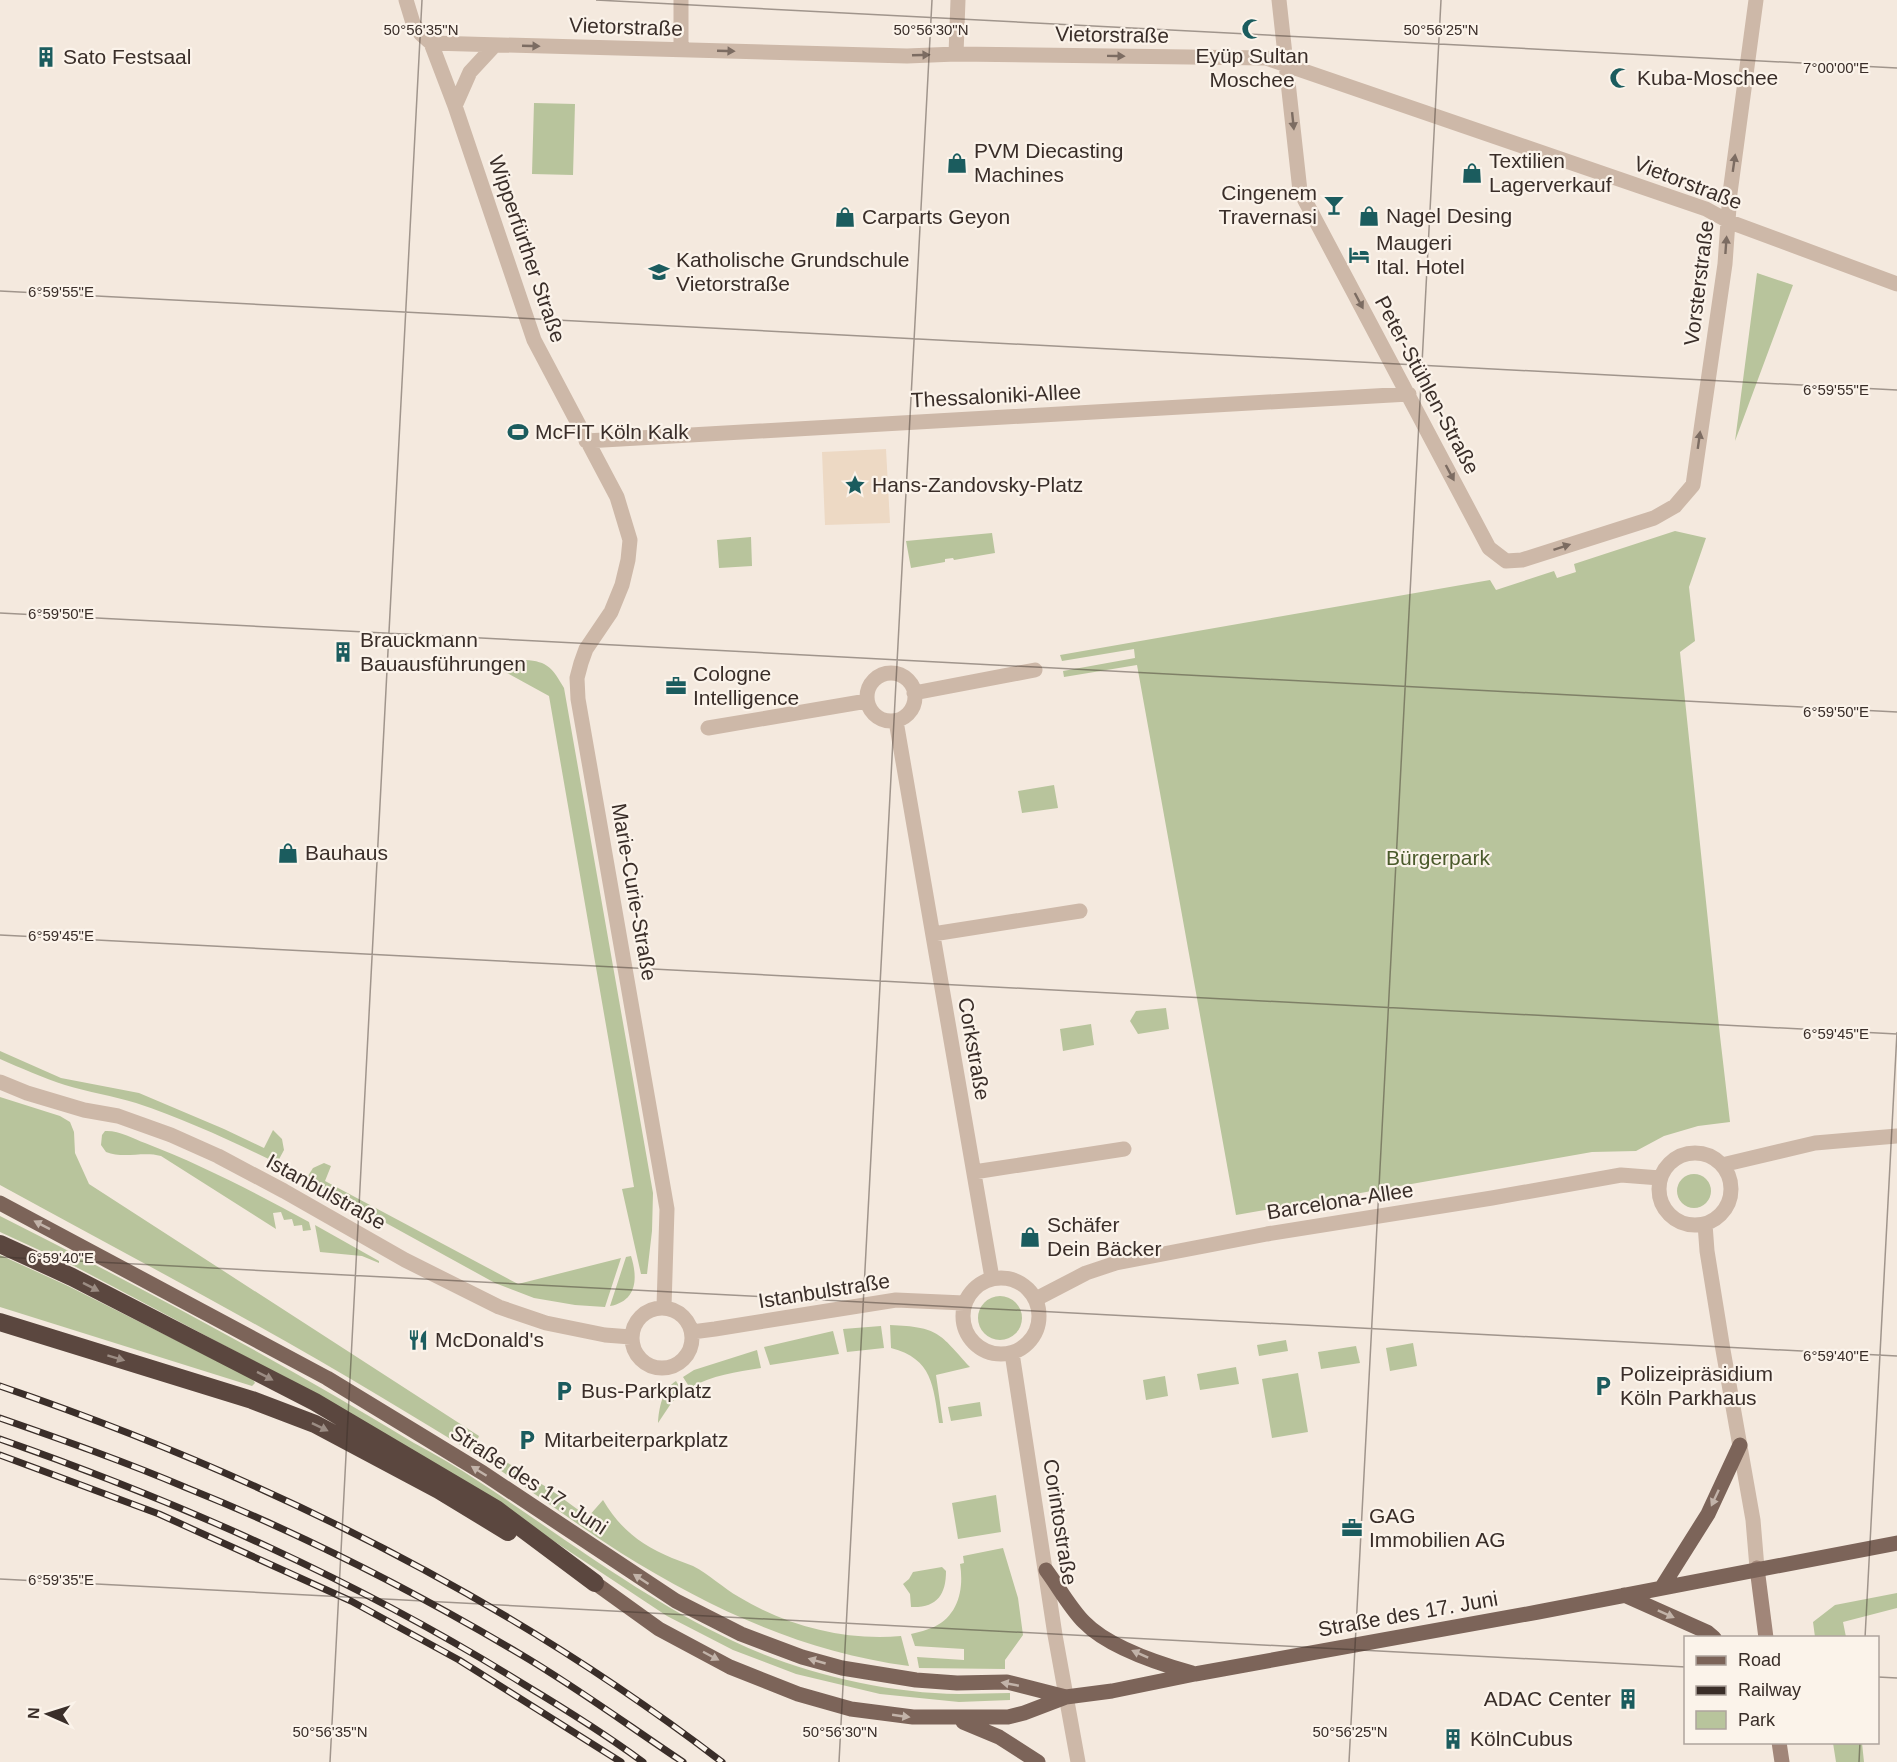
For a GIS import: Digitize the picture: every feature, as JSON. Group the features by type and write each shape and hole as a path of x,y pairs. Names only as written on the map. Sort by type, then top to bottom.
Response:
{"highway":[{"path":"0,1244 72,1277 315,1402 496,1509 595,1583"},
{"path":"0,1322 252,1400 315,1424 439,1490 595,1583"}],"main road":[{"name":"Straße des 17. Juni","path":"0,1203 327,1378 483,1473 676,1601 741,1634 802,1657 842,1668 916,1680 957,1683 1007,1682 1066,1697"},
{"path":"1662,1587 1708,1514 1740,1445"},
{"name":"Straße des 17. Juni","path":"595,1583 659,1629 730,1666 798,1694 851,1709 951,1719 1008,1717 1066,1697 1112,1691 1897,1543"},
{"path":"1046,1570 1085,1623 1108,1639 1145,1657 1195,1674"},
{"path":"1624,1595 1712,1636"},
{"path":"951,1719 999,1737 1038,1762"}],"street":[{"name":"Wipperfürther Straße","path":"406,0 413,23 431,43 455,106 534,340 617,497"},
{"path":"681,0 681,50"},
{"path":"956,54 958,0"},
{"name":"Peter-Stühlen-Straße","path":"1279,0 1300,191 1489,548 1506,561 1522,561 1654,518 1675,506 1685,496"},
{"name":"Vorsterstraße","path":"1685,496 1693,485 1725,264 1727,221 1756,0"},
{"name":"Vietorstraße","path":"431,43 907,56 956,54 1266,58 1706,209 1727,221 1897,284"},
{"path":"455,106 470,72 495,45"},
{"name":"Thessaloniki-Allee","path":"586,441 1409,394"},
{"name":"Marie-Curie-Straße","path":"617,497 630,540 628,560 622,585 610,612 586,649 577,678 578,699 667,1209 664,1307"},
{"path":"914,693 1035,670"},
{"path":"892,673 907,680 914,693 914,702 910,711 896,721 883,720 872,713 867,701 867,692 871,684 884,674 892,673"},
{"path":"708,728 867,701"},
{"name":"Corkstraße","path":"896,721 992,1278"},
{"path":"933,934 1080,911"},
{"name":"Istanbulstraße","path":"0,1082 27,1093 84,1110 118,1116 218,1156 405,1260 499,1307 546,1323 605,1335 631,1336"},
{"path":"1722,1165 1815,1143 1897,1136"},
{"path":"974,1172 1124,1149"},
{"path":"1687,1153 1706,1154 1722,1165 1729,1178 1731,1193 1727,1206 1718,1217 1705,1224 1694,1226 1683,1224 1665,1210 1658,1190 1660,1178 1670,1162 1687,1153"},
{"name":"Barcelona-Allee","path":"1036,1299 1086,1273 1127,1260 1267,1234 1621,1175 1660,1178"},
{"path":"1705,1224 1708,1258 1753,1520 1766,1636"},
{"path":"1005,1277 1028,1288 1036,1299 1039,1320 1036,1331 1022,1348 1012,1353 988,1352 978,1347 969,1338 962,1315 964,1303 970,1292 980,1283 992,1278 1005,1277"},
{"name":"Istanbulstraße","path":"692,1332 896,1300 964,1303"},
{"path":"664,1307 679,1312 689,1324 692,1332 689,1352 674,1366 663,1368 653,1367 637,1355 631,1336 634,1325 642,1315 652,1309 664,1307"},
{"name":"Corintostraße","path":"1012,1353 1055,1635 1078,1762"},
{"path":"1779,1744 1782,1762"}],"green space":[{"path":"534,103 575,104 573,175 532,174"},
{"path":"1757,273 1793,285 1735,441"},
{"name":"Bürgerpark","path":"1675,531 1706,538 1689,587 1695,641 1680,652 1730,1122 1698,1126 1664,1136 1636,1151 1592,1152 1236,1215 1137,665 1064,677 1063,671 1135,658 1134,649 1062,661 1060,655 1490,580 1496,590 1554,571 1557,578 1576,572 1574,564"},
{"path":"992,533 995,553 954,560 953,558 945,559 945,562 911,568 906,541"},
{"path":"751,537 752,566 719,568 717,540"},
{"path":"525,660 545,664 564,688 653,1193 652,1231 647,1274 641,1274 622,1189 634,1187 549,696 497,666"},
{"path":"1054,785 1058,808 1022,813 1018,791"},
{"path":"1166,1008 1169,1029 1138,1034 1130,1021 1136,1011"},
{"path":"1091,1024 1094,1045 1063,1051 1060,1029"},
{"path":"0,1051 61,1078 139,1093 264,1148 273,1130 282,1139 284,1150 277,1163 154,1109 40,1076 0,1059"},
{"path":"0,1097 60,1116 70,1122 74,1132 75,1153 89,1184 479,1436 476,1443 551,1490 588,1517 603,1500 624,1528 641,1542 693,1566 739,1597 777,1616 838,1634 901,1636 909,1666 832,1650 795,1639 724,1610 689,1592 621,1553 488,1462 334,1369 0,1185"},
{"path":"105,1131 126,1135 228,1180 309,1222 311,1230 303,1231 302,1225 294,1226 292,1219 284,1220 281,1212 273,1213 276,1229 161,1156 120,1155 106,1152 101,1145"},
{"path":"324,1163 331,1166 325,1181 518,1284 621,1258 605,1307 534,1298 495,1283 306,1179 313,1168"},
{"path":"1694,1174 1706,1179 1711,1191 1706,1203 1694,1208 1682,1203 1677,1191 1682,1179"},
{"path":"0,1216 157,1297 312,1383 462,1471 634,1586 733,1641 786,1663 843,1679 931,1693 1010,1693 1010,1700 959,1702 880,1694 796,1674 733,1650 667,1616 472,1487 318,1395 76,1267 0,1232"},
{"path":"315,1225 379,1263 362,1256 320,1252"},
{"path":"0,1255 68,1286 253,1379 255,1383 252,1386 0,1307"},
{"path":"631,1256 635,1280 633,1287 626,1299 610,1306 626,1257"},
{"path":"1000,1296 1009,1297 1016,1302 1021,1309 1021,1327 1016,1334 1009,1339 1000,1340 991,1339 984,1334 979,1327 978,1318 979,1309 984,1302 991,1297"},
{"path":"890,1325 919,1328 937,1334 970,1367 936,1375 943,1423 939,1423 932,1386 923,1367 905,1353 891,1348"},
{"path":"881,1326 884,1348 847,1352 843,1329"},
{"path":"833,1331 839,1354 770,1365 764,1347"},
{"path":"1286,1340 1288,1351 1259,1356 1257,1345"},
{"path":"1413,1343 1417,1366 1390,1371 1386,1348"},
{"path":"1356,1346 1360,1363 1321,1369 1318,1352"},
{"path":"757,1350 761,1368 716,1377 690,1388 683,1377 694,1370"},
{"path":"1236,1367 1239,1384 1200,1390 1197,1374"},
{"path":"1298,1373 1308,1432 1272,1438 1262,1379"},
{"path":"1165,1376 1168,1396 1146,1400 1143,1380"},
{"path":"676,1381 683,1393 672,1402 658,1423 664,1394"},
{"path":"980,1402 982,1416 951,1421 948,1407"},
{"path":"996,1495 1001,1532 958,1539 952,1503"},
{"path":"1003,1548 1018,1598 1023,1635 1005,1660 1005,1669 919,1668 917,1657 964,1660 964,1649 915,1646 911,1634 934,1627 942,1622 954,1608 960,1591 960,1564 964,1563 963,1556"},
{"path":"942,1567 946,1571 946,1579 942,1593 934,1602 920,1607 911,1607 910,1594 903,1584 913,1572"},
{"path":"1897,1593 1897,1608 1843,1622 1846,1636 1815,1636 1813,1622 1835,1605"},
{"path":"1833,1744 1862,1744 1864,1762 1836,1762"}],"shaded area":[{"name":"Hans-Zandovsky-Platz","path":"886,449 890,523 825,525 822,452"}],"railway":[{"path":"0,1386 191,1459 285,1500 376,1545 466,1593 554,1646 639,1702 722,1762"},
{"path":"0,1418 164,1478 273,1524 357,1565 520,1654 683,1762"},
{"path":"0,1439 137,1490 269,1547 334,1579 462,1647 570,1713 643,1762"},
{"path":"0,1455 159,1514 351,1601 459,1660 621,1762"}],"place":[{"name":"Eyüp Sultan Moschee","path":"1252,29"},
{"name":"Sato Festsaal","path":"46,57"},
{"name":"Kuba-Moschee","path":"1620,78"},
{"name":"PVM Diecasting Machines","path":"957,163"},
{"name":"Textilien Lagerverkauf","path":"1472,173"},
{"name":"Cingenem Travernasi","path":"1334,205"},
{"name":"Nagel Desing","path":"1369,216"},
{"name":"Carparts Geyon","path":"845,217"},
{"name":"Maugeri Ital. Hotel","path":"1359,255"},
{"name":"Katholische Grundschule Vietorstraße","path":"659,272"},
{"name":"McFIT Köln Kalk","path":"518,432"},
{"name":"Hans-Zandovsky-Platz","path":"855,485"},
{"name":"Brauckmann Bauausführungen","path":"343,652"},
{"name":"Cologne Intelligence","path":"676,686"},
{"name":"Bauhaus","path":"288,853"},
{"name":"Schäfer Dein Bäcker","path":"1030,1237"},
{"name":"McDonald's","path":"418,1340"},
{"name":"Polizeipräsidium Köln Parkhaus","path":"1603,1386"},
{"name":"Bus-Parkplatz","path":"564,1391"},
{"name":"Mitarbeiterparkplatz","path":"527,1440"},
{"name":"GAG Immobilien AG","path":"1352,1528"},
{"name":"ADAC Center","path":"1628,1699"},
{"name":"KölnCubus","path":"1453,1739"}]}
